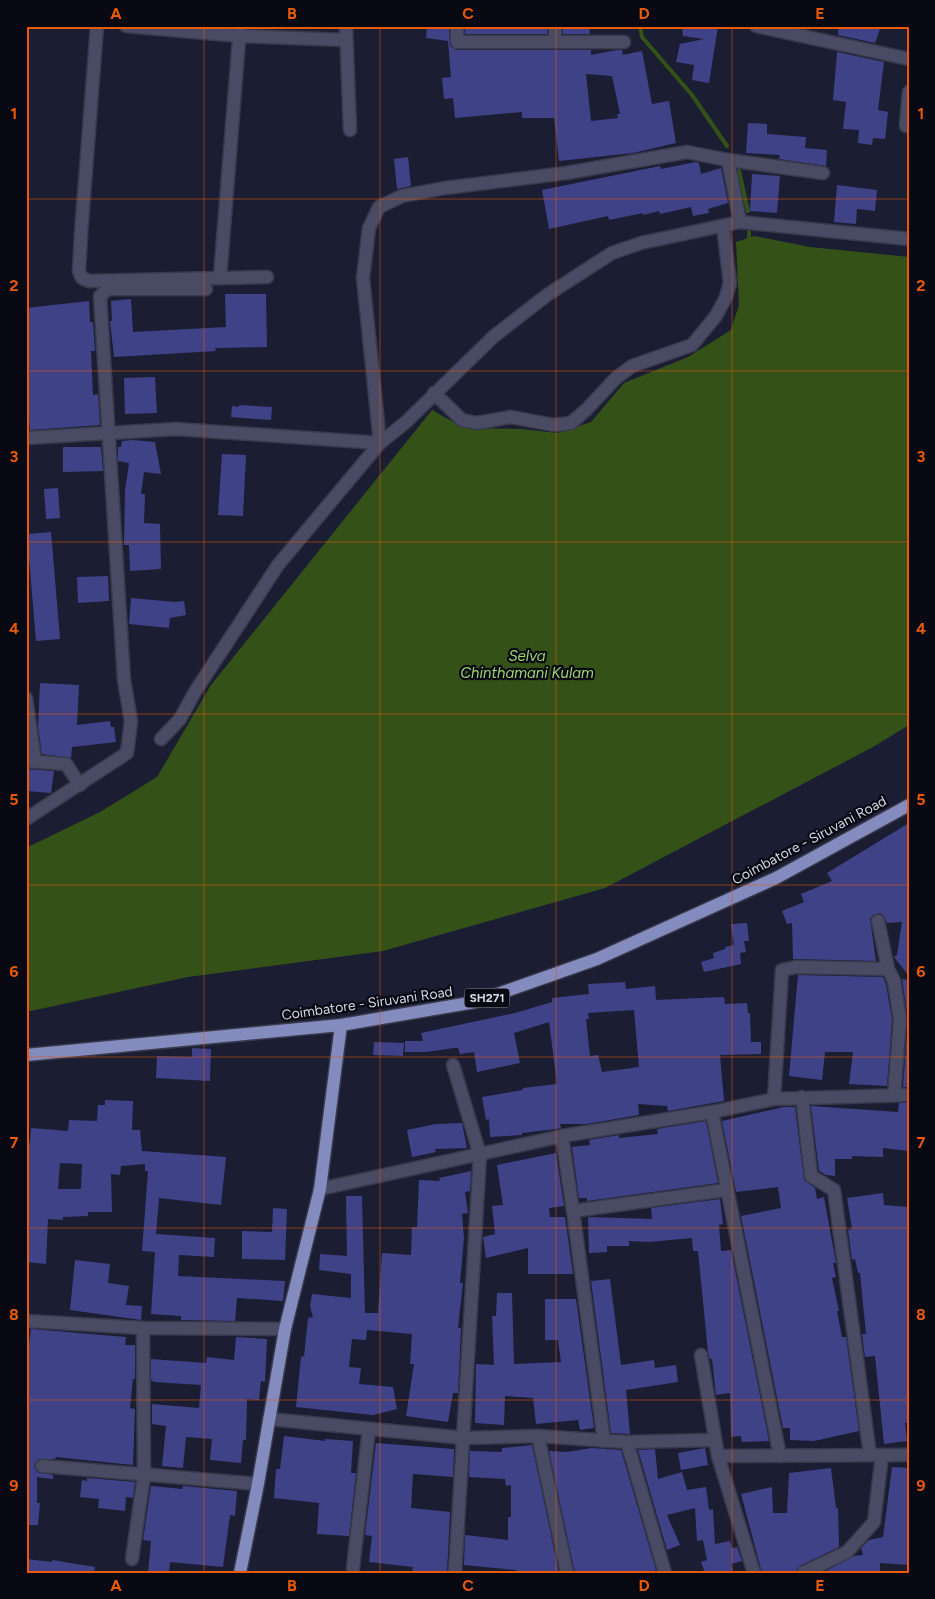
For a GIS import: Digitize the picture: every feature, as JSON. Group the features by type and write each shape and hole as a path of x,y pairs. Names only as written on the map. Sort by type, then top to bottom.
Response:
{"main road":[{"name":"Coimbatore - Siruvani Road","path":"26,1055 340,1025 474,1002 597,959 776,878 909,805"},
{"path":"240,1573 270,1419 285,1329 320,1188 340,1025"}],"street":[{"path":"97,26 81,234 79,271 82,278 89,281 267,277"},
{"path":"126,26 240,31 346,40"},
{"path":"346,26 350,130"},
{"path":"457,26 457,42 624,42"},
{"path":"555,26 555,42"},
{"path":"756,26 909,59"},
{"path":"220,278 240,31"},
{"path":"906,126 909,92"},
{"path":"380,443 363,278 369,228 378,207 402,196 445,188 566,173 687,152 728,160 823,172"},
{"path":"728,160 740,222"},
{"path":"161,739 180,718 196,690 278,564 380,443 406,422 493,337 592,264 612,253 641,243 740,222 909,239"},
{"path":"434,394 462,420 477,423 511,417 554,425 570,423 632,366 692,345 716,316 726,298 730,283 723,226"},
{"path":"26,819 127,753 131,721 124,680 107,433 100,296 108,289 206,290"},
{"path":"26,438 176,429 380,443"},
{"path":"26,698 30,761 66,764 80,785"},
{"path":"878,921 888,969 894,981 900,1020 894,1095"},
{"path":"774,1099 782,970 803,967 888,969"},
{"path":"453,1065 480,1155 464,1438 454,1573"},
{"path":"320,1188 562,1136 712,1112 774,1099 909,1095"},
{"path":"802,1097 811,1176 834,1190 876,1455 874,1522 847,1552 803,1573"},
{"path":"712,1112 780,1456"},
{"path":"562,1136 604,1441"},
{"path":"573,1211 726,1190"},
{"path":"26,1321 143,1328 285,1329"},
{"path":"132,1559 144,1476 143,1328"},
{"path":"700,1355 714,1440 754,1573"},
{"path":"270,1419 464,1438 538,1436 627,1442 714,1440"},
{"path":"353,1568 369,1429"},
{"path":"538,1436 567,1573"},
{"path":"627,1442 665,1573"},
{"path":"718,1456 909,1455"},
{"path":"42,1466 258,1484"}],"water":[{"name":"Selva Chinthamani Kulam","path":"754,236 810,247 909,257 909,725 873,747 605,888 383,951 188,977 26,1012 26,848 100,812 157,777 211,685 432,410 464,428 521,429 557,433 591,422 624,383 688,357 731,330 739,305 736,242"}],"building":[{"path":"427,26 449,26 450,46 457,50 591,50 591,55 617,50 622,50 623,55 642,51 652,104 669,101 676,143 633,153 559,161 554,118 522,118 522,112 455,118 453,98 444,99 442,78 451,77 448,41 426,38","holes":["586,74 612,76 620,114 617,114 618,118 591,121"]},
{"path":"465,26 547,26 547,34 465,34"},
{"path":"563,26 589,26 590,34 563,34"},
{"path":"682,26 718,26 709,83 692,80 694,65 676,62 680,44 704,39 683,36"},
{"path":"839,26 881,26 875,43 838,35"},
{"path":"837,52 884,62 878,110 888,112 885,139 873,138 872,145 858,143 859,130 843,129 846,102 833,100"},
{"path":"748,123 767,124 767,134 806,137 805,148 827,150 826,166 779,159 780,155 746,153"},
{"path":"408,157 411,186 397,189 394,159"},
{"path":"699,163 701,174 721,168 728,203 708,209 709,213 693,216 691,207 660,214 659,211 609,220 608,216 549,229 542,190 660,166 661,169"},
{"path":"752,174 780,176 777,213 750,211"},
{"path":"837,185 877,190 875,211 857,209 856,224 834,222"},
{"path":"225,294 266,294 267,347 215,348 216,351 114,357 110,321 112,321 111,301 131,299 133,332 226,327"},
{"path":"89,301 90,322 93,322 95,351 91,351 93,395 98,394 100,425 30,430 26,389 26,308"},
{"path":"155,377 157,413 125,414 124,378"},
{"path":"239,405 272,407 271,420 231,417 232,406 239,407"},
{"path":"122,441 155,442 161,474 144,472 141,494 145,494 144,523 160,524 161,569 130,571 129,545 124,545 125,491 129,463 118,461 118,447 121,447"},
{"path":"63,447 101,447 103,471 63,472"},
{"path":"222,454 246,455 243,516 218,515"},
{"path":"58,488 60,518 46,519 44,489"},
{"path":"51,532 60,639 36,641 27,534"},
{"path":"108,576 109,601 78,603 77,577"},
{"path":"131,598 175,602 184,601 186,615 170,618 169,628 129,624"},
{"path":"40,683 79,685 77,725 110,721 111,727 114,727 116,742 72,747 71,758 42,754 38,727"},
{"path":"26,769 54,771 51,793 26,791"},
{"path":"909,823 909,976 894,957 897,955 902,922 887,923 884,916 880,913 873,915 870,919 876,961 793,959 792,923 787,924 782,911 804,902 801,894 832,881 827,873"},
{"path":"747,923 749,941 744,941 746,952 740,953 741,964 704,972 701,962 714,958 713,953 734,945 731,924"},
{"path":"798,975 883,977 886,984 892,1020 887,1086 849,1084 853,1052 825,1052 822,1080 789,1076"},
{"path":"902,979 909,980 909,1087 903,1087 908,1020"},
{"path":"625,982 626,989 655,986 656,1000 724,997 725,1004 747,1003 748,1013 750,1013 751,1042 761,1042 761,1054 720,1055 724,1101 668,1111 667,1106 638,1104 639,1115 586,1124 560,1124 561,1128 522,1133 522,1135 490,1137 489,1119 486,1120 482,1097 523,1090 523,1088 557,1084 549,1022 514,1033 520,1063 477,1072 474,1052 460,1054 458,1048 454,1048 426,1052 405,1052 405,1041 423,1041 421,1033 515,1013 552,1002 552,998 589,994 588,984","holes":["634,1010 639,1067 602,1072 598,1055 590,1056 586,1019 589,1019 588,1013"]},
{"path":"374,1042 404,1043 403,1056 373,1055"},
{"path":"192,1048 211,1049 210,1081 156,1078 157,1056 192,1057"},
{"path":"105,1100 133,1101 132,1130 140,1130 142,1151 226,1157 221,1205 159,1198 156,1234 215,1238 214,1257 179,1255 178,1276 285,1281 283,1301 237,1298 235,1321 181,1320 181,1316 151,1314 155,1252 142,1251 148,1171 145,1171 145,1164 121,1166 120,1175 111,1174 112,1212 88,1212 88,1216 63,1217 63,1220 48,1219 46,1264 26,1262 26,1143 30,1143 31,1128 68,1131 69,1120 97,1121 98,1105 105,1105","holes":["60,1163 82,1164 81,1189 58,1189"]},
{"path":"899,1103 909,1103 909,1151 883,1148 883,1157 852,1156 852,1159 835,1159 835,1176 826,1175 819,1171 811,1106 898,1112"},
{"path":"784,1107 795,1107 804,1180 815,1188 817,1199 824,1197 836,1263 833,1263 836,1277 832,1278 842,1337 846,1337 859,1431 814,1441 790,1440 790,1428 783,1428 741,1216 781,1208 778,1187 736,1192 722,1121"},
{"path":"706,1121 718,1183 587,1201 587,1198 579,1198 572,1147 590,1145 589,1140 619,1135 619,1138 658,1134 657,1129"},
{"path":"462,1123 467,1148 435,1149 436,1152 412,1157 407,1130 436,1124"},
{"path":"556,1153 564,1206 549,1208 550,1217 565,1217 573,1274 528,1274 528,1248 486,1258 483,1237 495,1234 492,1206 503,1205 497,1165"},
{"path":"471,1171 470,1191 465,1192 468,1213 462,1214 464,1238 460,1283 463,1283 458,1328 461,1328 458,1393 453,1393 448,1422 406,1416 414,1364 410,1364 412,1334 367,1330 366,1340 352,1339 349,1367 361,1368 359,1384 393,1387 397,1409 373,1415 296,1407 301,1357 304,1356 308,1318 313,1317 310,1306 312,1294 351,1298 351,1274 319,1270 320,1254 347,1256 346,1196 362,1196 365,1313 378,1313 382,1253 411,1255 412,1227 417,1227 419,1180 440,1181 439,1178"},
{"path":"883,1193 884,1205 909,1207 909,1423 905,1423 907,1441 884,1444 875,1356 865,1357 862,1334 866,1334 860,1273 858,1273 855,1259 852,1260 848,1230 852,1229 847,1198"},
{"path":"720,1199 723,1224 719,1225 721,1251 731,1250 769,1441 742,1442 741,1436 731,1437 730,1393 716,1395 712,1359 710,1359 708,1352 698,1251 693,1251 692,1238 649,1242 629,1241 629,1246 607,1246 607,1252 589,1253 588,1217 652,1219 651,1208"},
{"path":"273,1208 287,1209 285,1260 242,1259 242,1231 272,1232"},
{"path":"75,1260 110,1264 108,1283 129,1286 126,1305 142,1306 141,1320 70,1310"},
{"path":"610,1279 621,1365 654,1360 655,1368 676,1365 678,1382 626,1390 630,1434 611,1433 591,1281"},
{"path":"497,1293 512,1293 514,1364 561,1362 558,1340 545,1340 545,1299 576,1299 594,1428 580,1430 578,1420 536,1424 533,1398 505,1396 504,1425 475,1423 476,1364 494,1365 492,1316 496,1316"},
{"path":"31,1329 126,1337 125,1345 135,1345 135,1379 133,1379 130,1408 135,1409 133,1465 56,1457 55,1459 38,1459 34,1466 37,1472 53,1475 53,1479 37,1477 37,1503 40,1503 38,1525 26,1525 26,1367"},
{"path":"236,1337 267,1339 265,1382 261,1381 259,1400 247,1399 246,1440 243,1440 241,1463 210,1460 212,1439 186,1437 183,1468 162,1466 166,1426 152,1424 152,1404 199,1408 201,1385 154,1382 151,1380 151,1359 206,1363 207,1357 234,1360"},
{"path":"284,1436 325,1441 325,1439 353,1441 351,1473 356,1473 349,1536 317,1534 319,1503 274,1498 276,1469 280,1469"},
{"path":"376,1443 454,1449 453,1477 413,1474 411,1508 450,1512 447,1573 412,1573 413,1567 369,1562 372,1536 365,1535"},
{"path":"532,1445 559,1573 517,1573 516,1570 464,1565 465,1535 508,1540 508,1517 511,1517 511,1485 506,1486 505,1479 469,1477 470,1451 502,1452 502,1448"},
{"path":"591,1448 621,1450 656,1570 649,1573 575,1573 549,1451 567,1452"},
{"path":"705,1448 708,1465 681,1470 678,1453"},
{"path":"655,1449 658,1479 682,1472 687,1490 706,1487 709,1510 713,1509 715,1544 730,1541 732,1548 737,1547 742,1561 731,1564 733,1573 705,1573 701,1562 707,1560 703,1540 697,1541 695,1508 667,1515 680,1545 667,1550 638,1450"},
{"path":"892,1467 909,1468 909,1565 880,1563 880,1573 822,1573 854,1556 863,1555 861,1548 869,1540 883,1537"},
{"path":"831,1468 836,1508 838,1508 839,1547 800,1566 795,1573 762,1573 741,1494 772,1487 773,1513 787,1513 789,1473"},
{"path":"87,1478 135,1482 133,1498 126,1497 125,1511 98,1508 99,1499 80,1497 82,1480 87,1481"},
{"path":"151,1486 182,1489 183,1486 237,1491 235,1516 230,1515 223,1567 170,1562 169,1573 148,1573 151,1541 143,1540"},
{"path":"26,1559 52,1562 52,1560 95,1567 94,1573 26,1573"}],"waterway":[{"path":"640,26 642,37 692,95 727,146"},
{"path":"739,171 748,211"},
{"path":"749,232 749,242"}]}
